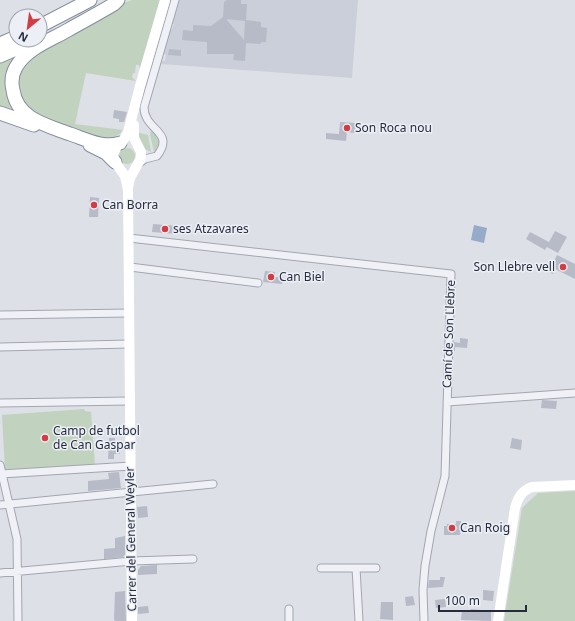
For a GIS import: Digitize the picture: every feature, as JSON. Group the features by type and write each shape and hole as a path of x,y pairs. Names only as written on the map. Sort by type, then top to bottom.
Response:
{"highway":[{"path":"48,22 90,0"},
{"path":"48,34 112,0"},
{"path":"118,0 114,4 28,53 16,67 12,82 16,102 31,118 92,142 109,145 120,143"},
{"path":"0,56 18,48"},
{"path":"0,112 94,146 106,153 116,164"}],"street":[{"path":"128,190 125,176 116,164 113,154 117,146 128,134 138,92 165,0"},
{"path":"116,164 126,170 131,169 145,159 157,156 163,145 163,138 160,133 147,121 144,107 175,0"},
{"path":"128,190 131,175 141,156 133,136 133,117"},
{"path":"120,143 129,141 149,154 160,152"},
{"name":"Carrer del General Weyler","path":"128,190 128,238 130,267 129,344 132,621"},
{"name":"Camí de Son Llebre","path":"128,238 451,274 445,476 431,531 425,566 423,590 424,621"},
{"path":"130,267 258,283"},
{"path":"0,315 129,313"},
{"path":"0,347 129,344"},
{"path":"447,402 575,393"},
{"path":"0,403 130,401"},
{"path":"0,465 17,539 18,621"},
{"path":"1,474 131,466"},
{"path":"0,506 214,484"},
{"path":"498,621 515,508 521,493 525,489 532,487 575,485"},
{"path":"0,573 193,558"},
{"path":"321,568 376,568"},
{"path":"356,568 359,621"},
{"path":"289,609 289,621"}],"shaded area":[{"path":"179,0 358,0 352,78 161,64 162,61 165,61 166,55 163,53 170,30 174,24 172,23"}],"green space":[{"path":"132,0 160,0 140,69 139,65 136,65 135,73 133,73 132,77 136,81 86,73 75,124 123,130 115,137 104,138 103,140 46,120 24,106 16,80 28,58 45,48 48,48 48,46 119,5"},
{"path":"28,49 13,66 25,118 0,109 0,62"},
{"path":"151,130 157,134 161,142 154,152 150,134"},
{"path":"136,132 148,135 151,152 145,149"},
{"path":"124,148 130,148 135,153 133,162 130,164 124,164 119,159 119,153"},
{"name":"Camp de futbol de Can Gaspar","path":"84,409 85,411 91,412 95,465 5,470 2,415"},
{"path":"575,491 575,621 504,621 522,508 538,493"}],"water":[{"path":"474,225 487,228 484,243 471,240"}],"building":[{"path":"227,0 241,0 241,4 247,4 246,20 261,22 261,27 267,28 266,42 262,42 260,44 246,43 245,61 233,60 234,54 207,54 207,42 182,40 183,30 193,31 193,25 211,26 223,17 224,2","holes":["226,19 245,21 244,40"]},
{"path":"169,49 181,50 181,56 168,55"},
{"path":"114,110 127,112 124,122 119,122 119,119 113,118"},
{"name":"Son Roca nou","path":"340,122 356,123 355,133 347,132 346,141 326,139 326,133 339,134"},
{"name":"Can Borra","path":"90,197 99,198 98,217 89,217"},
{"name":"ses Atzavares","path":"153,224 177,226 176,234 152,232"},
{"path":"555,231 567,237 558,253 547,247 545,250 526,239 530,232 549,242"},
{"name":"Son Llebre vell","path":"557,255 575,264 575,279 555,269 553,274 549,272"},
{"name":"Can Biel","path":"265,271 275,272 275,277 283,277 282,284 263,282"},
{"path":"460,338 468,339 467,348 455,347 454,351 454,342 460,343"},
{"path":"542,400 557,401 556,409 541,408"},
{"path":"109,438 115,438 115,441 118,441 118,448 120,448 120,454 114,454 114,459 108,459"},
{"path":"512,438 522,440 521,450 510,448"},
{"path":"119,472 121,488 88,491 88,481 109,479 108,473"},
{"path":"147,506 148,517 138,518 137,507"},
{"name":"Can Roig","path":"456,521 461,521 460,535 444,535 444,526 447,526 447,524 456,524"},
{"path":"125,536 125,555 123,557 104,559 104,549 115,548 115,538"},
{"path":"157,565 157,574 138,575 138,570 141,566"},
{"path":"440,577 445,577 443,587 428,588 429,580 440,580"},
{"path":"483,590 494,591 493,601 483,600"},
{"path":"125,591 126,621 116,621 114,620 115,592"},
{"path":"413,596 415,605 406,606 405,597"},
{"path":"445,599 446,607 436,608 435,600"},
{"path":"381,602 393,602 393,620 380,619"},
{"path":"148,606 149,613 138,614 138,607"},
{"path":"471,609 491,611 491,621 461,620 462,610"}],"place":[{"name":"Son Roca nou","path":"347,128"},
{"name":"Can Borra","path":"94,205"},
{"name":"ses Atzavares","path":"165,229"},
{"name":"Son Llebre vell","path":"563,267"},
{"name":"Can Biel","path":"271,277"},
{"name":"Camp de futbol de Can Gaspar","path":"45,438"},
{"name":"Can Roig","path":"452,528"}]}
